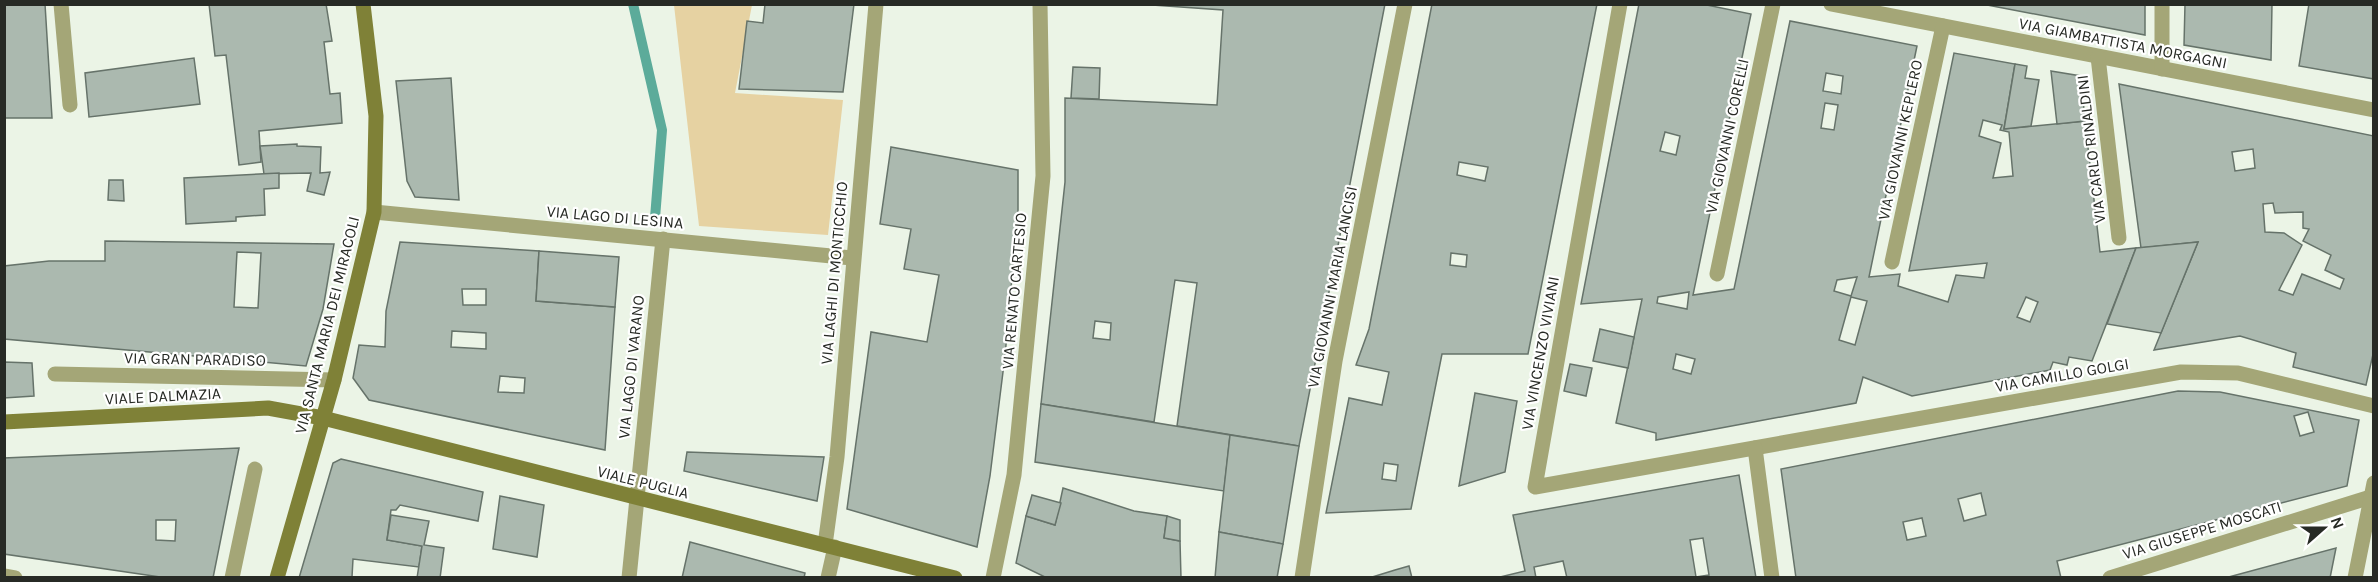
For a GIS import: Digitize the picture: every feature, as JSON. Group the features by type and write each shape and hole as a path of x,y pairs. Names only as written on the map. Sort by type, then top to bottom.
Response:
{"main road":[{"name":"VIA SANTA MARIA DEI MIRACOLI","path":"277,578 334,380 374,212 376,116 363,4"},
{"name":"VIALE DALMAZIA","path":"4,423 268,408 323,418"},
{"name":"VIALE PUGLIA","path":"323,418 955,578"}],"street":[{"path":"61,4 70,105"},
{"name":"VIA LAGHI DI MONTICCHIO","path":"828,578 852,258 876,4"},
{"name":"VIA RENATO CARTESIO","path":"993,578 1014,475 1042,176 1040,4"},
{"name":"VIA GIOVANNI MARIA LANCISI","path":"1302,578 1335,362 1405,4"},
{"name":"VIA VINCENZO VIVIANI","path":"1620,4 1534,487 1755,448"},
{"name":"VIA GIOVANNI CORELLI","path":"1717,274 1773,4"},
{"name":"VIA GIAMBATTISTA MORGAGNI","path":"1831,4 2373,110"},
{"path":"2162,4 2162,69"},
{"name":"VIA GIOVANNI KEPLERO","path":"1892,262 1943,26"},
{"name":"VIA CARLO RINALDINI","path":"2098,57 2120,238"},
{"name":"VIA LAGO DI LESINA","path":"374,212 852,258"},
{"name":"VIA LAGO DI VARANO","path":"629,578 663,239"},
{"name":"VIA CAMILLO GOLGI","path":"1755,448 2181,372 2238,373 2373,406"},
{"name":"VIA GRAN PARADISO","path":"55,374 334,380"},
{"path":"1755,448 1772,578"},
{"path":"232,578 255,470"},
{"path":"2355,578 2372,492"},
{"name":"VIA GIUSEPPE MOSCATI","path":"2110,578 2372,492"},
{"path":"4,576 15,578"}],"shaded area":[{"path":"674,5 752,5 735,93 843,100 828,235 699,226"}],"building":[{"path":"4,4 45,4 52,118 4,118"},
{"path":"209,4 326,4 332,41 324,42 330,94 340,93 342,123 259,131 261,162 239,165 226,55 215,56"},
{"path":"765,4 854,4 843,92 739,89 747,21 763,23"},
{"path":"1138,4 1385,4 1299,446 1177,426 1197,283 1175,280 1154,422 1041,404 1065,182 1065,98 1217,105 1223,10","holes":["1095,321 1111,323 1110,340 1093,338"]},
{"path":"1432,4 1597,4 1528,354 1442,354 1411,509 1326,513 1349,398 1382,405 1389,372 1356,365 1369,329","holes":["1459,162 1488,167 1485,181 1457,175","1451,253 1467,255 1466,267 1450,265","1384,463 1398,465 1396,481 1382,479"]},
{"path":"1639,4 1702,4 1751,14 1693,295 1734,289 1790,21 1917,46 1869,277 1900,274 1898,286 1948,302 1956,275 1984,278 1987,263 1909,271 1954,53 2015,64 2004,129 2085,121 2100,252 2136,248 2092,361 2069,357 2067,365 2053,362 2050,370 1912,396 1863,377 1856,403 1656,440 1656,433 1616,423 1642,299 1581,304","holes":["1826,73 1843,76 1841,94 1823,91","1825,103 1838,105 1834,130 1821,128","1983,120 2002,125 2000,130 2009,132 2013,176 1993,178 2001,143 1979,136","1665,132 1680,136 1676,155 1660,151","1857,277 1851,296 1834,291 1837,280","1689,292 1687,309 1657,303 1658,297","1851,297 1867,301 1855,345 1839,340","2026,297 2038,302 2030,322 2017,317","1676,354 1695,359 1691,374 1673,369"]},
{"path":"1982,4 2145,4 2145,35"},
{"path":"2185,4 2272,4 2271,60 2184,45"},
{"path":"2309,4 2374,4 2374,79 2299,66"},
{"path":"194,58 200,104 89,117 85,73"},
{"path":"2015,64 2027,66 2025,78 2039,80 2031,126 2004,129"},
{"path":"1073,67 1100,68 1099,99 1071,98"},
{"path":"2051,71 2081,76 2085,121 2057,124"},
{"path":"451,78 459,200 415,197 407,181 396,81"},
{"path":"2119,84 2374,136 2374,350 2366,385 2293,367 2296,353 2240,336 2154,350 2198,242 2141,248","holes":["2253,149 2255,168 2235,171 2232,152","2273,203 2275,213 2303,212 2303,228 2309,229 2303,241 2331,255 2325,270 2344,279 2340,289 2302,274 2293,295 2279,290 2302,245 2284,233 2265,232 2263,204"]},
{"path":"297,144 297,146 321,147 320,173 330,172 324,195 307,191 311,173 264,174 260,146"},
{"path":"891,147 1018,170 1018,210 1005,356 990,476 977,547 847,509 871,332 927,342 939,275 904,269 911,229 880,224"},
{"path":"279,173 279,188 264,189 265,215 236,217 236,221 186,224 184,178"},
{"path":"109,180 123,180 124,201 108,200"},
{"path":"105,241 334,244 323,309 306,366 4,339 4,266 49,261 105,261","holes":["237,252 261,253 258,308 234,307"]},
{"path":"400,242 539,251 536,301 615,307 605,450 369,400 353,378 359,345 385,347 386,311","holes":["462,289 486,289 486,305 463,305","452,331 486,333 486,349 451,347","500,376 525,378 524,393 498,392"]},
{"path":"2198,242 2161,333 2107,324 2136,248"},
{"path":"539,251 619,257 615,307 536,301"},
{"path":"1600,329 1634,337 1628,368 1593,361"},
{"path":"4,362 32,363 34,396 4,398"},
{"path":"1570,364 1592,368 1586,396 1564,391"},
{"path":"2178,391 2220,392 2359,420 2347,486 2057,561 2061,578 1796,578 1781,469","holes":["2308,412 2314,432 2300,436 2294,416","1981,493 1986,515 1964,521 1958,499","1922,518 1926,536 1907,540 1903,522"]},
{"path":"1475,393 1517,401 1505,472 1459,486"},
{"path":"1041,404 1230,435 1224,491 1035,462"},
{"path":"1230,435 1299,446 1283,544 1219,532"},
{"path":"239,448 213,578 167,578 4,554 4,458","holes":["156,520 176,520 175,541 156,540"]},
{"path":"687,452 824,457 817,501 684,471"},
{"path":"341,459 483,492 478,521 400,505 396,510 391,510 387,540 422,546 419,567 353,559 352,577 359,578 299,578 333,463"},
{"path":"1739,475 1756,578 1567,578 1563,561 1534,567 1536,578 1496,578 1525,571 1513,515","holes":["1703,538 1709,575 1696,577 1690,540"]},
{"path":"1063,488 1134,511 1167,516 1164,538 1180,541 1181,578 1047,578 1016,563 1026,516 1055,525"},
{"path":"1032,495 1061,503 1055,525 1026,516"},
{"path":"500,496 544,505 537,557 493,549"},
{"path":"391,515 429,521 424,545 444,548 440,578 417,578 422,546 387,540"},
{"path":"1167,516 1180,520 1180,541 1164,538"},
{"path":"1219,532 1283,544 1277,578 1215,578"},
{"path":"690,542 805,573 804,578 682,578"},
{"path":"2336,548 2330,578 2225,578"},
{"path":"1409,566 1412,578 1369,578 1395,570"}],"waterway":[{"path":"633,4 662,130 655,218"}]}
